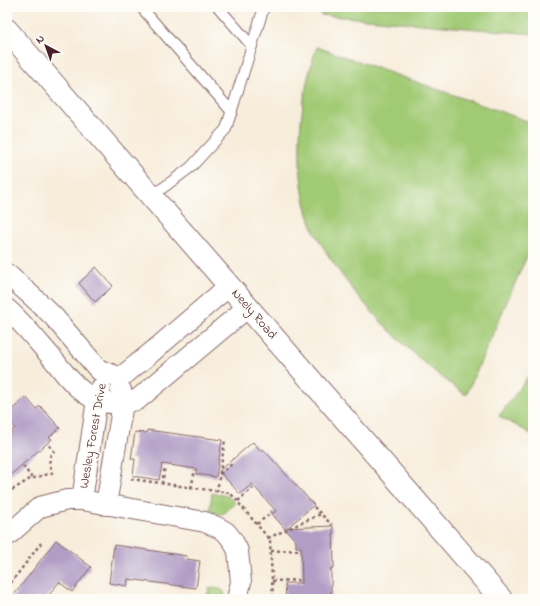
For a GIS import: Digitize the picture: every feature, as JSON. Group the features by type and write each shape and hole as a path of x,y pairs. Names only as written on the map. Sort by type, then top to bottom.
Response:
{"street":[{"name":"Neely Road","path":"7,30 501,599"},
{"path":"7,274 53,316 99,370 112,375 125,374 229,286"},
{"path":"7,309 32,334 79,389 97,400 122,403 137,400 170,374 248,307"},
{"path":"32,334 53,316"},
{"path":"152,352 170,374"},
{"name":"Wesley Forest Drive","path":"82,500 97,400 112,375"},
{"name":"Wesley Forest Drive","path":"106,505 122,403 112,375"},
{"name":"Wesley Forest Drive","path":"7,536 40,507 67,500 82,500 205,522 226,532 238,551 241,582 237,599"}],"lane":[{"path":"141,7 232,112"},
{"path":"218,7 252,46"},
{"path":"152,196 191,167 226,129 264,7"}],"path":[{"path":"217,492 225,440"},
{"path":"7,493 32,478 52,473 49,456 54,451 48,444"},
{"path":"220,474 232,464"},
{"path":"23,466 32,478"},
{"path":"162,484 165,466"},
{"path":"191,488 195,470"},
{"path":"238,502 253,488"},
{"path":"314,506 332,525"},
{"path":"257,524 272,512"},
{"path":"268,538 321,514"},
{"path":"7,588 41,543"},
{"path":"271,551 299,550"},
{"path":"272,581 300,580"}],"green space":[{"path":"322,7 533,7 533,34 321,15"},
{"path":"317,47 533,123 533,242 466,395 428,366 375,315 330,258 313,229 306,208 302,186 300,138 305,90"},
{"path":"533,370 533,435 499,416"},
{"path":"212,493 228,496 235,503 224,513 214,513 210,510"},
{"path":"209,588 222,590 225,594 223,599 200,599 208,594"}],"building":[{"path":"96,267 113,286 95,302 79,283"},
{"path":"26,397 36,409 40,406 60,428 49,437 52,439 7,478 7,435 15,428 7,418 7,414"},
{"path":"147,430 222,440 216,477 196,474 197,469 162,464 159,480 133,476 135,459 131,459 135,432 147,433"},
{"path":"253,442 261,451 263,449 314,505 287,528 333,526 334,568 331,568 331,599 286,599 285,583 302,583 301,547 296,547 296,541 272,514 276,511 252,484 240,494 219,471"},
{"path":"56,540 91,567 72,592 59,582 46,599 11,599"},
{"path":"114,545 187,556 186,559 200,561 196,588 128,579 127,586 109,583"}]}
